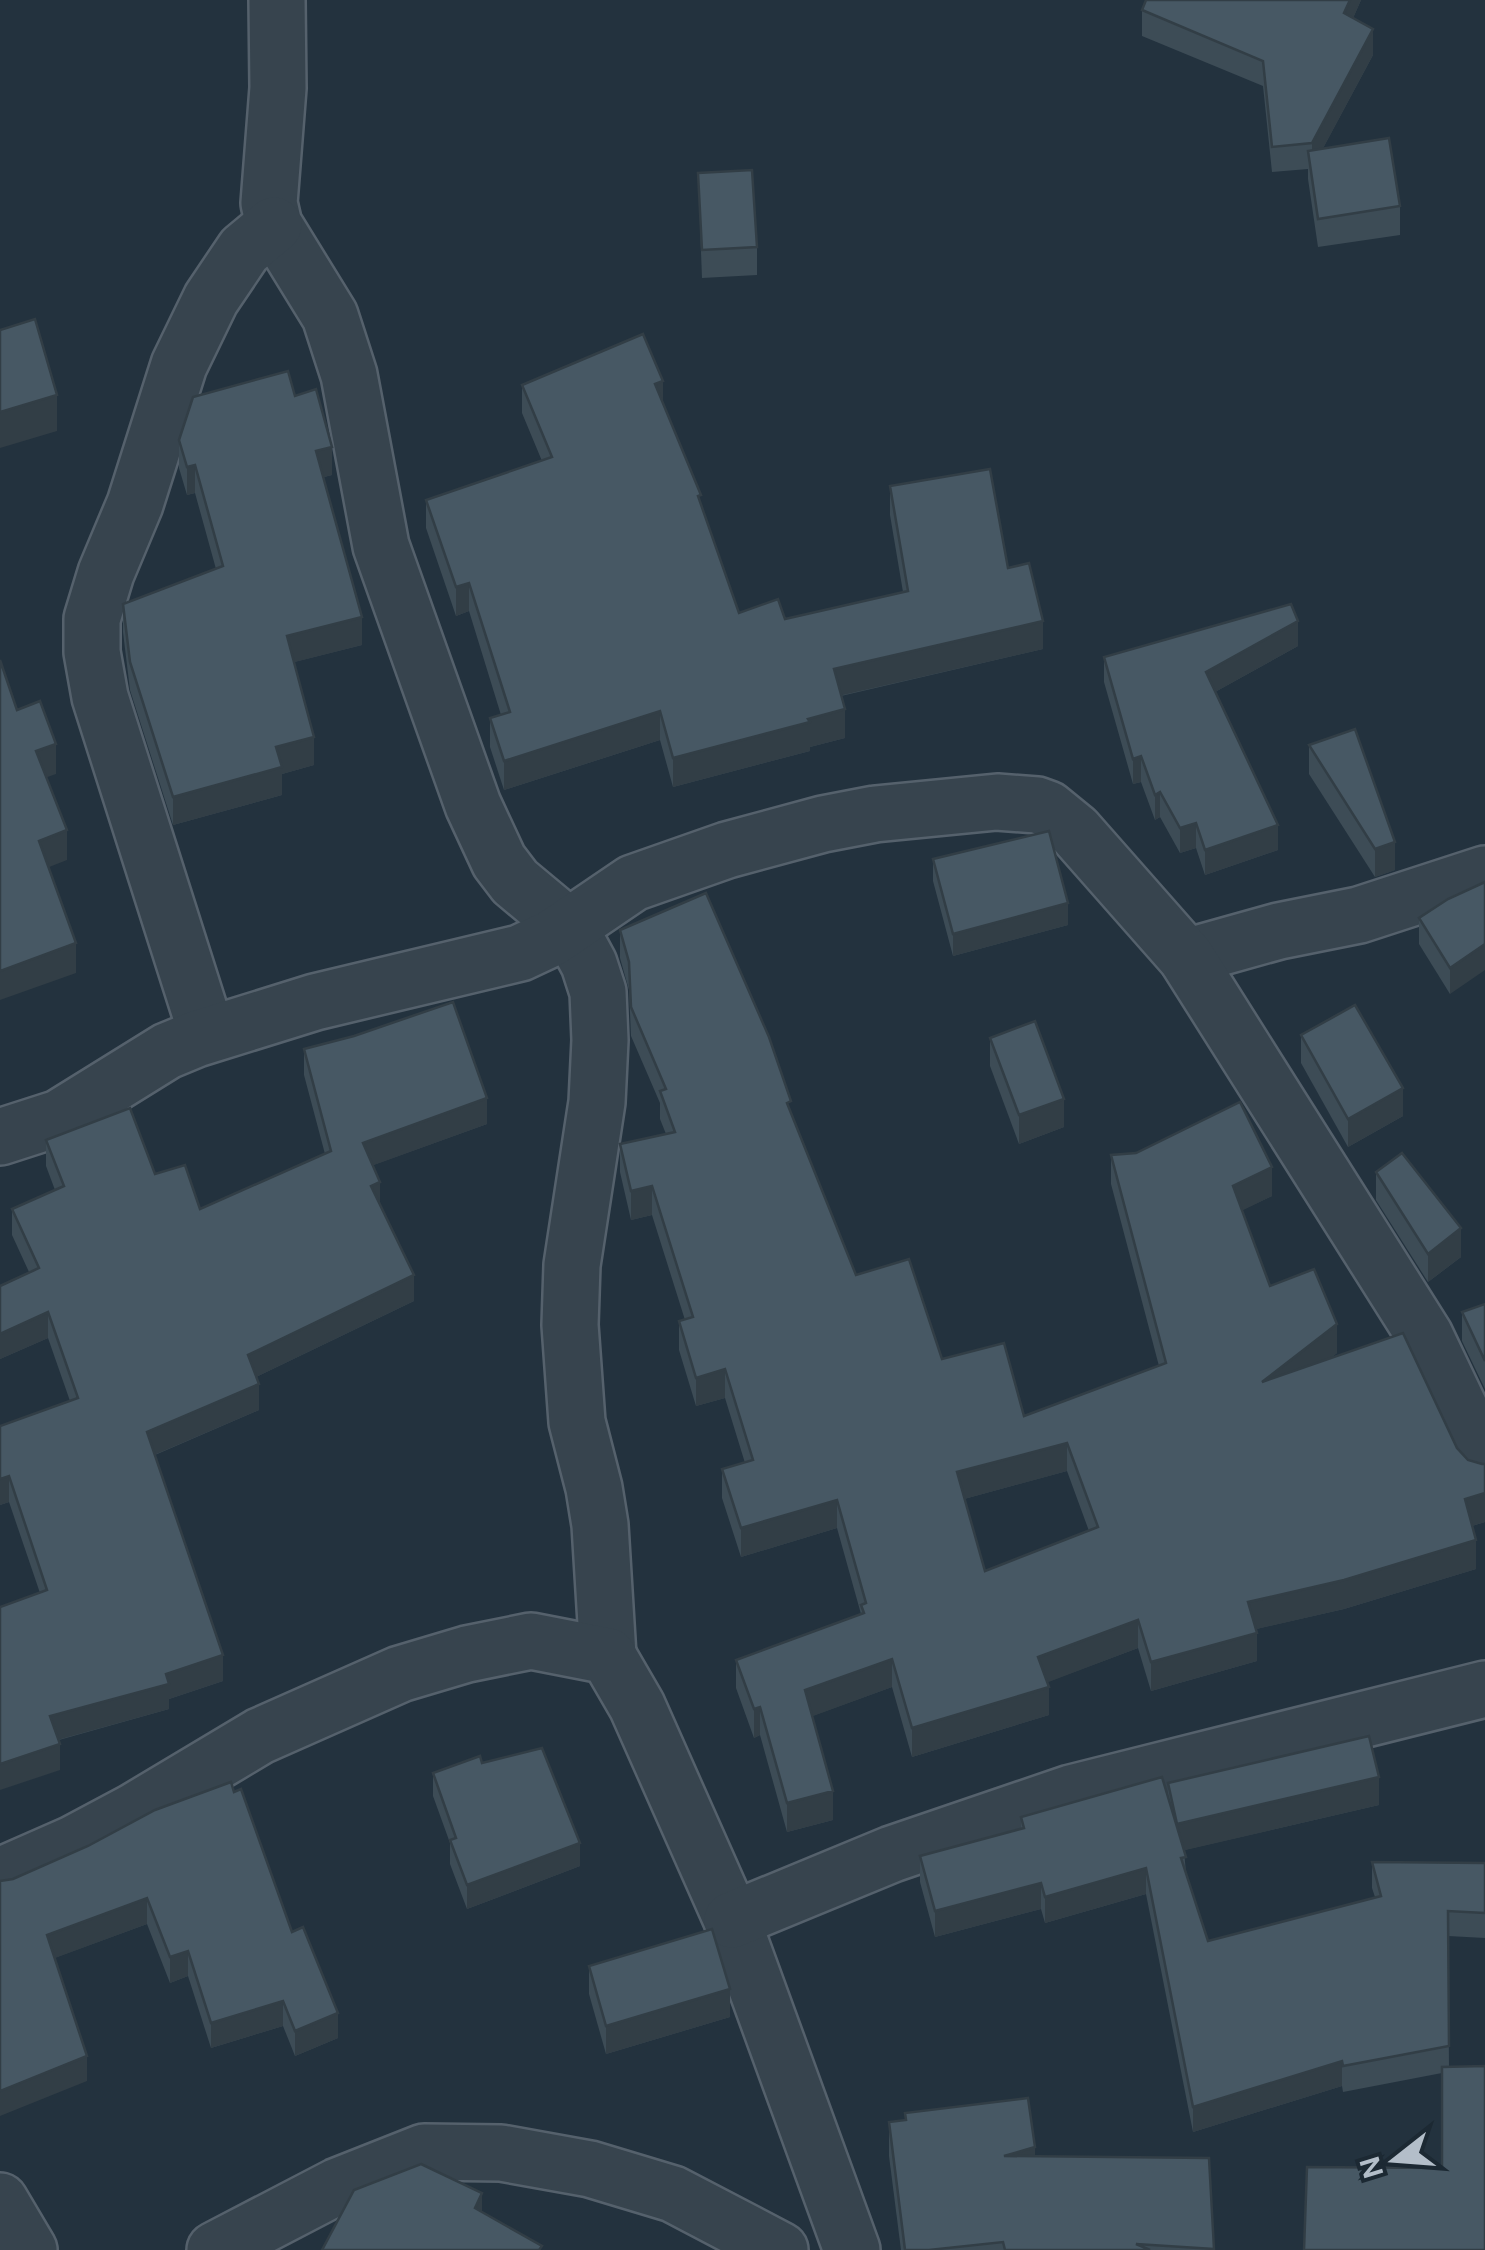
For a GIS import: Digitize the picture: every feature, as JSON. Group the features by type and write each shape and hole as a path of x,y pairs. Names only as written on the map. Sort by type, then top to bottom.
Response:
{"street":[{"path":"276,0 278,88 270,203 274,225 330,316 349,374 381,546 487,839 515,882 570,927 598,992 597,1102 572,1265 570,1324 576,1411 600,1526 608,1656 637,1706 732,1920 852,2250"},
{"path":"207,1034 100,698 92,652 92,619 135,504 179,365 211,299 244,250 274,225"},
{"path":"0,1137 59,1118 166,1051 207,1034 315,1002 502,959 538,946 632,883 726,850 823,824 924,808 1026,802 1048,809 1075,830 1186,956 1425,1336 1485,1462"},
{"path":"1186,956 1278,931 1359,915 1485,874"},
{"path":"0,1876 133,1812 260,1736 400,1674 467,1654 531,1641 608,1656"},
{"path":"732,1920 892,1854 1071,1793 1485,1689"},
{"path":"215,2250 338,2186 424,2152 501,2152 590,2169 673,2194 780,2250"},
{"path":"0,2201 30,2250"}],"building":[{"path":"1146,0 1350,0 1344,13 1373,29 1312,143 1272,147 1263,61 1142,10"},
{"path":"1389,138 1400,206 1318,219 1308,151"},
{"path":"752,170 757,247 702,250 698,173"},
{"path":"35,319 57,395 0,412 0,330"},
{"path":"643,334 663,381 655,384 701,495 698,496 739,613 778,599 785,619 908,591 890,486 990,469 1008,568 1029,563 1043,621 834,669 845,709 673,758 660,711 504,761 490,718 510,712 469,583 456,587 426,500 552,457 522,385"},
{"path":"288,371 295,396 316,389 332,447 316,451 362,617 287,636 314,737 276,747 282,767 173,797 130,662 123,604 223,566 195,465 187,467 179,440 193,397"},
{"path":"1291,604 1298,621 1206,672 1278,825 1205,850 1196,823 1180,828 1160,792 1155,795 1141,756 1133,759 1104,657"},
{"path":"0,660 17,710 40,701 56,744 36,751 67,830 39,841 76,943 0,971"},
{"path":"1355,729 1395,842 1375,849 1309,745"},
{"path":"1049,831 1068,903 953,934 933,859"},
{"path":"1485,882 1485,944 1450,968 1419,918"},
{"path":"706,893 769,1037 791,1101 787,1103 856,1275 909,1259 942,1359 1004,1343 1024,1416 1166,1363 1111,1155 1136,1153 1240,1102 1272,1167 1233,1186 1270,1286 1314,1269 1337,1324 1262,1382 1403,1333 1457,1448 1468,1460 1485,1464 1485,1493 1465,1499 1476,1540 1344,1580 1248,1602 1257,1633 1151,1662 1138,1620 1038,1657 1049,1687 912,1728 892,1659 805,1690 833,1791 787,1803 760,1707 754,1709 736,1660 864,1613 861,1605 866,1603 837,1500 741,1528 722,1469 753,1460 725,1369 696,1378 679,1321 693,1317 652,1186 631,1191 620,1144 675,1132 660,1091 666,1089 631,1007 629,962 620,930","holes":["1067,1443 1098,1527 985,1571 957,1472"]},
{"path":"453,1002 487,1098 363,1143 380,1182 371,1186 414,1275 248,1355 259,1384 147,1432 223,1655 166,1674 169,1684 50,1716 60,1744 0,1764 0,1607 47,1590 9,1476 0,1479 0,1426 78,1398 48,1312 0,1334 0,1286 39,1268 12,1209 64,1186 46,1140 130,1108 155,1174 185,1165 200,1209 331,1151 304,1049"},
{"path":"1355,1005 1403,1088 1348,1119 1301,1035"},
{"path":"1035,1021 1064,1099 1019,1115 990,1038"},
{"path":"1402,1153 1461,1228 1428,1254 1376,1172"},
{"path":"1485,1304 1485,1361 1462,1312"},
{"path":"1369,1736 1379,1777 1177,1824 1168,1783"},
{"path":"542,1748 580,1843 467,1885 450,1840 456,1838 433,1773 480,1756 482,1763"},
{"path":"1162,1777 1186,1857 1181,1858 1208,1941 1381,1896 1372,1862 1485,1863 1485,1913 1448,1911 1449,2046 1343,2066 1342,2061 1193,2107 1146,1868 1045,1897 1041,1883 935,1911 920,1856 1024,1828 1021,1817"},
{"path":"231,1782 234,1792 241,1789 292,1932 303,1927 338,2013 295,2031 283,2001 211,2023 188,1951 170,1957 147,1898 47,1935 87,2056 0,2091 0,1881 88,1846 155,1810"},
{"path":"712,1929 730,1989 606,2026 589,1966"},
{"path":"1485,2066 1485,2250 1304,2250 1307,2167 1442,2168 1442,2067"},
{"path":"1028,2098 1035,2147 1004,2156 1209,2158 1214,2249 1136,2244 1150,2250 1005,2250 1003,2242 905,2250 889,2122 906,2120 905,2113"},
{"path":"421,2164 482,2193 475,2208 542,2246 539,2250 322,2250 354,2190"}]}
